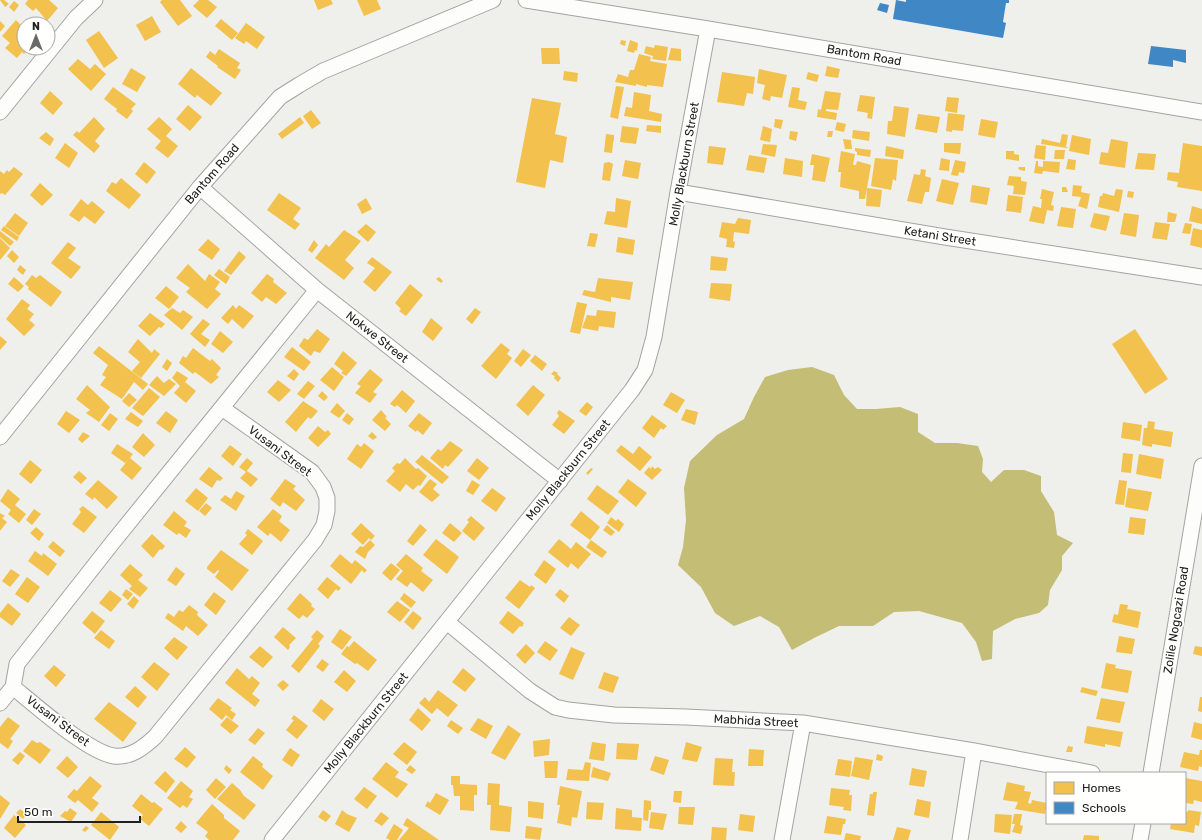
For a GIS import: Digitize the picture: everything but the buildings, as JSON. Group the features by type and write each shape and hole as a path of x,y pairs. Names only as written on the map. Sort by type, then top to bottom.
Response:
{"street":[{"path":"0,112 76,18 95,0"},
{"name":"Bantom Road","path":"0,437 200,187 280,97 323,71 493,0"},
{"name":"Bantom Road","path":"526,0 1202,112"},
{"name":"Molly Blackburn Street","path":"272,840 560,481 632,390 645,370 654,337 678,192 708,29"},
{"name":"Nokwe Street","path":"200,187 317,290 560,481"},
{"name":"Ketani Street","path":"678,192 1202,278"},
{"path":"0,703 13,687 17,664 23,655 317,290"},
{"name":"Vusani Street","path":"13,687 83,742 100,751 115,756 130,754 143,748 155,737 315,540 324,525 327,510 328,498 323,487 312,472 222,408"},
{"name":"Zolile Nogcazi Road","path":"1151,772 1202,466"},
{"name":"Mabhida Street","path":"447,622 530,691 556,707 568,710 614,715 803,723 974,751 1087,772"},
{"path":"782,840 803,723"},
{"path":"960,840 974,751"},
{"path":"1140,840 1143,824"}],"shaded area":[{"path":"812,367 834,375 844,395 857,409 900,407 918,414 918,432 935,443 957,443 978,446 983,459 982,472 991,482 1004,470 1024,470 1041,476 1041,491 1054,512 1057,535 1073,543 1062,556 1062,570 1050,590 1048,605 1039,613 1015,619 993,631 992,659 982,661 976,642 962,623 919,611 894,612 873,626 839,626 792,650 779,627 760,616 734,626 715,613 701,587 678,565 683,547 686,520 684,488 690,461 717,435 744,419 765,377 788,370"}]}
